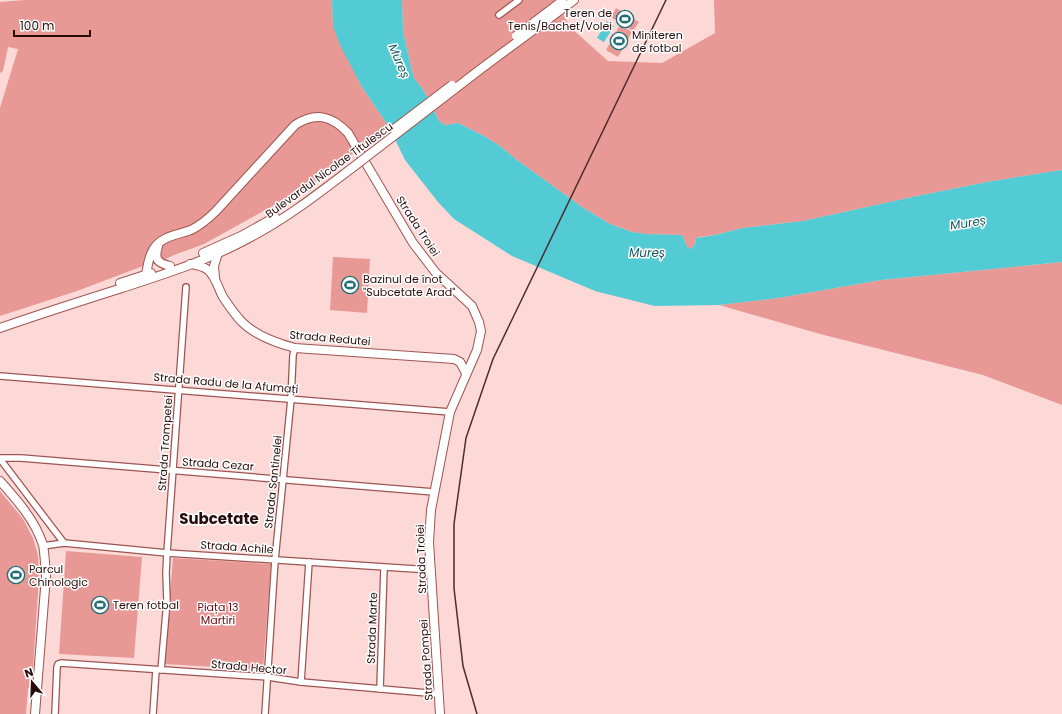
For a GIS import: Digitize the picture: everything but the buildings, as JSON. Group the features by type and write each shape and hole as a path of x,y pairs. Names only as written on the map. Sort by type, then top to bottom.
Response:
{"main road":[{"name":"Bulevardul Nicolae Titulescu","path":"0,328 144,281 218,253 249,239 308,201 351,166 564,2 574,0"},
{"name":"Strada Troiei","path":"160,242 170,236 192,229 211,216 295,125 302,120 318,116 332,121 341,126 354,143 413,243 436,273 472,306 481,331 477,350 450,412 434,492 430,528 433,604"},
{"name":"Bulevardul Nicolae Titulescu","path":"0,322 170,266 222,245 267,222 351,166"},
{"path":"160,242 156,259 161,263 170,266"},
{"path":"146,274 153,249 160,242"},
{"path":"215,279 214,266 218,253"},
{"path":"190,264 207,269 215,279"},
{"name":"Strada Redutei","path":"215,279 226,301 242,322 252,330 271,341 295,348 454,359 460,362 466,373"},
{"path":"0,481 31,519 43,546 46,576 35,714"},
{"name":"Strada Pompei","path":"433,604 440,714"}],"street":[{"path":"499,15 519,0"},
{"name":"Strada Trompetei","path":"167,552 186,287"},
{"name":"Strada Santinelei","path":"265,714 275,560 291,398 293,355 295,348"},
{"name":"Strada Radu de la Afumați","path":"0,376 291,398 450,412"},
{"name":"Strada Cezar","path":"0,459 21,458 434,492"},
{"path":"0,459 64,543"},
{"name":"Strada Achile","path":"43,546 64,543 275,560 431,570"},
{"path":"153,714 167,601 167,552"},
{"path":"301,682 309,562"},
{"name":"Strada Marte","path":"380,689 384,568"},
{"name":"Strada Hector","path":"56,714 58,664 61,663 268,677 301,682 439,694"}],"green space":[{"path":"25,0 332,0 333,26 362,87 389,127 302,192 280,202 204,244 155,264 143,266 77,291 0,316 0,108 18,49 8,47 3,71 0,73 0,2"},
{"path":"402,0 555,0 570,27 608,61 662,63 715,33 714,0 1062,0 1062,170 987,182 803,221 743,228 715,235 699,237 695,240 694,246 690,249 686,245 683,236 680,235 632,232 610,224 582,207 500,146 484,136 458,123 445,125 439,121 424,91 414,78 403,32"},
{"name":"Teren de Tenis/Bachet/Volei","path":"616,8 639,22 633,31 611,17"},
{"name":"Miniteren de fotbal","path":"620,25 632,32 618,57 606,50"},
{"name":"Bazinul de înot \"Subcetate Arad\"","path":"333,257 370,259 367,313 330,310"},
{"path":"1062,262 1062,405 983,375 820,334 719,305 778,298 881,280"},
{"path":"0,491 23,519 33,538 38,555 39,577 32,683 28,689 26,714 0,714"},
{"name":"Teren fotbal","path":"66,551 142,557 134,658 59,654"},
{"name":"Piața 13 Martiri","path":"173,558 271,564 263,670 164,664"}],"water":[{"name":"Mureș","path":"332,0 402,0 403,32 414,78 424,91 439,121 445,125 458,123 484,136 500,146 582,207 610,224 632,232 680,235 683,236 686,245 690,249 694,246 696,238 743,228 803,221 987,182 1062,170 1062,262 881,280 778,298 719,305 655,306 595,291 512,256 454,219 438,202 405,160 389,127 362,87 340,45 333,26"},
{"path":"607,21 614,26 604,42 597,38"}],"railway":[{"path":"477,714 463,666 454,588 454,524 466,438 493,359 666,0"}],"place":[{"name":"Teren de Tenis/Bachet/Volei","path":"625,19"},
{"name":"Miniteren de fotbal","path":"619,41"},
{"name":"Bazinul de înot \"Subcetate Arad\"","path":"350,285"},
{"name":"Parcul Chinologic","path":"16,575"},
{"name":"Teren fotbal","path":"100,605"}],"district":[{"name":"Subcetate","path":"219,519"}]}
